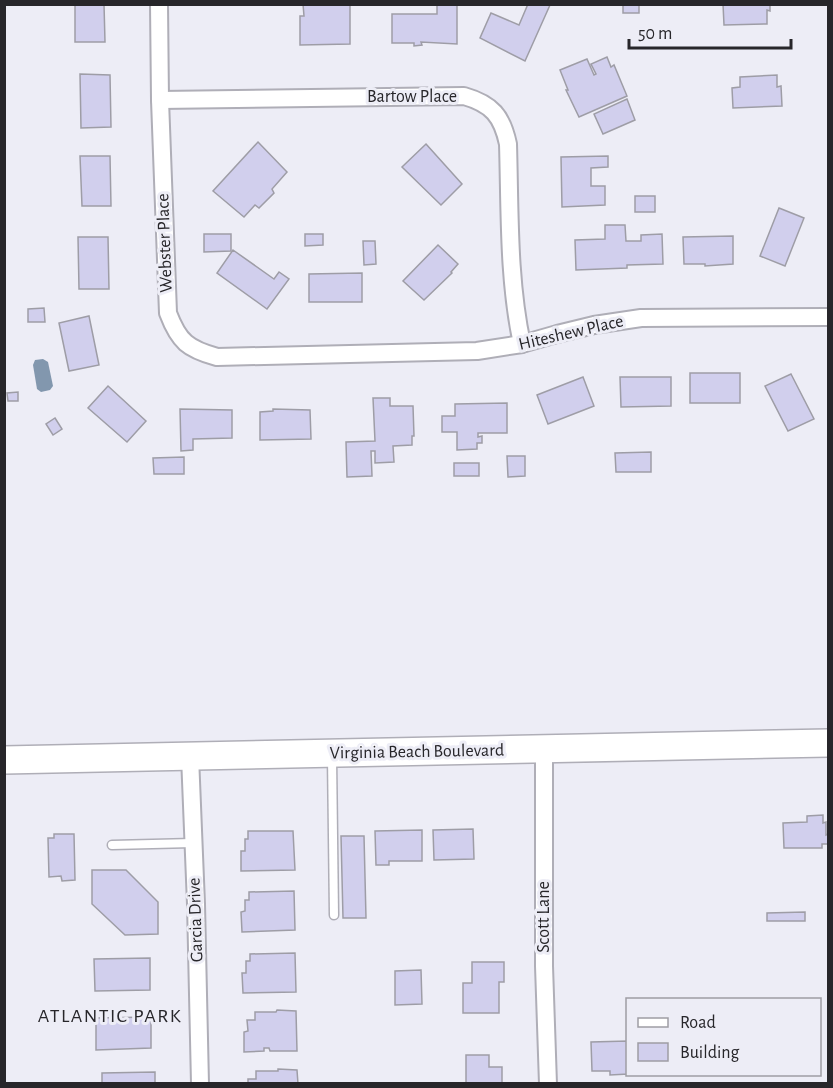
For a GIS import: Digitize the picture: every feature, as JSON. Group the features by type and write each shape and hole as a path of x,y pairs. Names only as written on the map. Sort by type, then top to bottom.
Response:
{"main road":[{"name":"Virginia Beach Boulevard","path":"4,760 828,743"}],"street":[{"name":"Webster Place","path":"159,4 168,313 174,329 184,342 198,351 217,357 315,354"},
{"name":"Bartow Place","path":"160,100 464,96 487,106 504,128 508,144 512,279 522,344"},
{"name":"Hiteshew Place","path":"315,354 477,351 522,344 594,325 641,318 828,317"},
{"name":"Scott Lane","path":"544,750 544,966 548,1083"},
{"name":"Garcia Drive","path":"190,756 200,1083"}],"lane":[{"path":"332,753 334,915"},
{"path":"112,845 194,843"}],"water":[{"path":"43,359 48,362 53,386 50,390 41,392 37,389 33,365 35,360"}],"building":[{"path":"75,4 104,4 105,42 75,42"},
{"path":"303,4 350,4 350,44 300,45 300,16 304,16"},
{"path":"437,4 457,4 457,44 421,42 422,45 414,46 414,43 392,43 392,14 437,14"},
{"path":"528,4 550,5 525,61 480,38 491,13 519,25"},
{"path":"623,4 639,4 639,13 623,13"},
{"path":"723,4 770,4 770,11 767,10 767,24 724,25"},
{"path":"607,57 611,67 614,65 627,96 579,117 566,90 568,90 560,70 587,59 594,75 596,74 591,64"},
{"path":"80,74 110,75 111,127 81,128"},
{"path":"777,75 777,87 781,86 782,106 733,108 732,88 740,87 740,77"},
{"path":"627,99 635,120 603,134 594,114"},
{"path":"258,142 287,172 272,189 274,193 259,208 255,205 244,217 213,191"},
{"path":"426,144 462,184 441,205 402,167"},
{"path":"80,156 110,156 111,206 82,206"},
{"path":"608,156 608,167 591,168 591,186 605,186 605,205 562,207 561,157"},
{"path":"635,196 655,196 655,212 635,212"},
{"path":"779,208 804,218 785,266 760,256"},
{"path":"605,225 625,225 626,241 641,241 641,235 662,234 663,264 576,270 575,240 605,239"},
{"path":"204,234 231,234 231,251 204,252"},
{"path":"305,234 323,234 323,245 305,246"},
{"path":"733,236 733,264 705,266 705,264 684,264 683,237"},
{"path":"78,237 108,237 109,289 79,289"},
{"path":"363,241 375,241 376,264 364,265"},
{"path":"438,245 458,264 452,273 424,300 403,281"},
{"path":"233,250 274,279 279,272 289,279 267,309 217,273"},
{"path":"362,273 362,302 309,302 309,274"},
{"path":"44,308 45,322 28,322 28,309"},
{"path":"89,316 99,365 69,371 59,323"},
{"path":"690,373 740,373 740,403 690,403"},
{"path":"791,374 814,419 788,431 765,386"},
{"path":"583,377 594,406 548,424 537,395"},
{"path":"620,377 671,377 671,406 621,407"},
{"path":"108,386 146,421 127,442 88,408"},
{"path":"18,392 18,401 8,401 7,393"},
{"path":"373,398 390,398 390,406 413,406 412,445 393,446 394,462 375,463 375,451 371,451 372,476 347,477 346,442 375,441"},
{"path":"507,403 507,433 478,433 478,437 482,436 482,443 477,443 477,449 457,450 457,432 442,432 442,416 455,416 455,404"},
{"path":"180,409 232,410 232,438 193,439 193,450 181,451"},
{"path":"273,409 310,410 311,439 260,440 260,412 273,411"},
{"path":"55,418 62,429 53,435 46,424"},
{"path":"651,452 651,472 616,472 615,453"},
{"path":"507,456 525,456 525,476 508,477"},
{"path":"184,457 184,474 154,474 153,458"},
{"path":"454,463 479,463 479,476 454,476"},
{"path":"823,815 828,844 822,844 822,848 784,848 783,823 807,822 807,816"},
{"path":"473,829 474,859 434,860 433,830"},
{"path":"422,830 422,861 389,861 389,865 376,865 375,831"},
{"path":"248,831 293,831 295,870 241,871 241,851 245,851"},
{"path":"54,834 74,834 75,880 62,881 61,876 49,877 48,838 54,838"},
{"path":"341,836 364,836 366,918 343,918"},
{"path":"92,870 126,870 158,902 158,934 125,935 92,904"},
{"path":"294,891 295,930 242,932 241,912 245,911 245,900 249,900 249,892"},
{"path":"805,912 805,921 767,921 767,913"},
{"path":"295,953 296,992 243,993 242,973 246,973 246,961 250,961 250,954"},
{"path":"150,958 150,990 95,991 94,959"},
{"path":"472,962 504,962 504,982 499,982 499,1013 463,1013 463,983 472,983"},
{"path":"421,970 422,1004 395,1005 395,971"},
{"path":"277,1010 296,1011 297,1051 270,1051 269,1048 264,1048 264,1051 244,1052 244,1032 248,1031 247,1020 255,1020 255,1012 276,1012"},
{"path":"151,1017 151,1048 96,1050 96,1018"},
{"path":"626,1041 626,1074 610,1075 610,1071 592,1071 591,1042"},
{"path":"466,1055 489,1055 489,1067 502,1067 502,1084 466,1084"},
{"path":"278,1069 297,1070 298,1084 248,1084 248,1079 256,1079 256,1071 278,1071"},
{"path":"155,1072 155,1084 102,1084 102,1073"}],"district":[{"name":"ATLANTIC PARK","path":"110,1016"}]}
